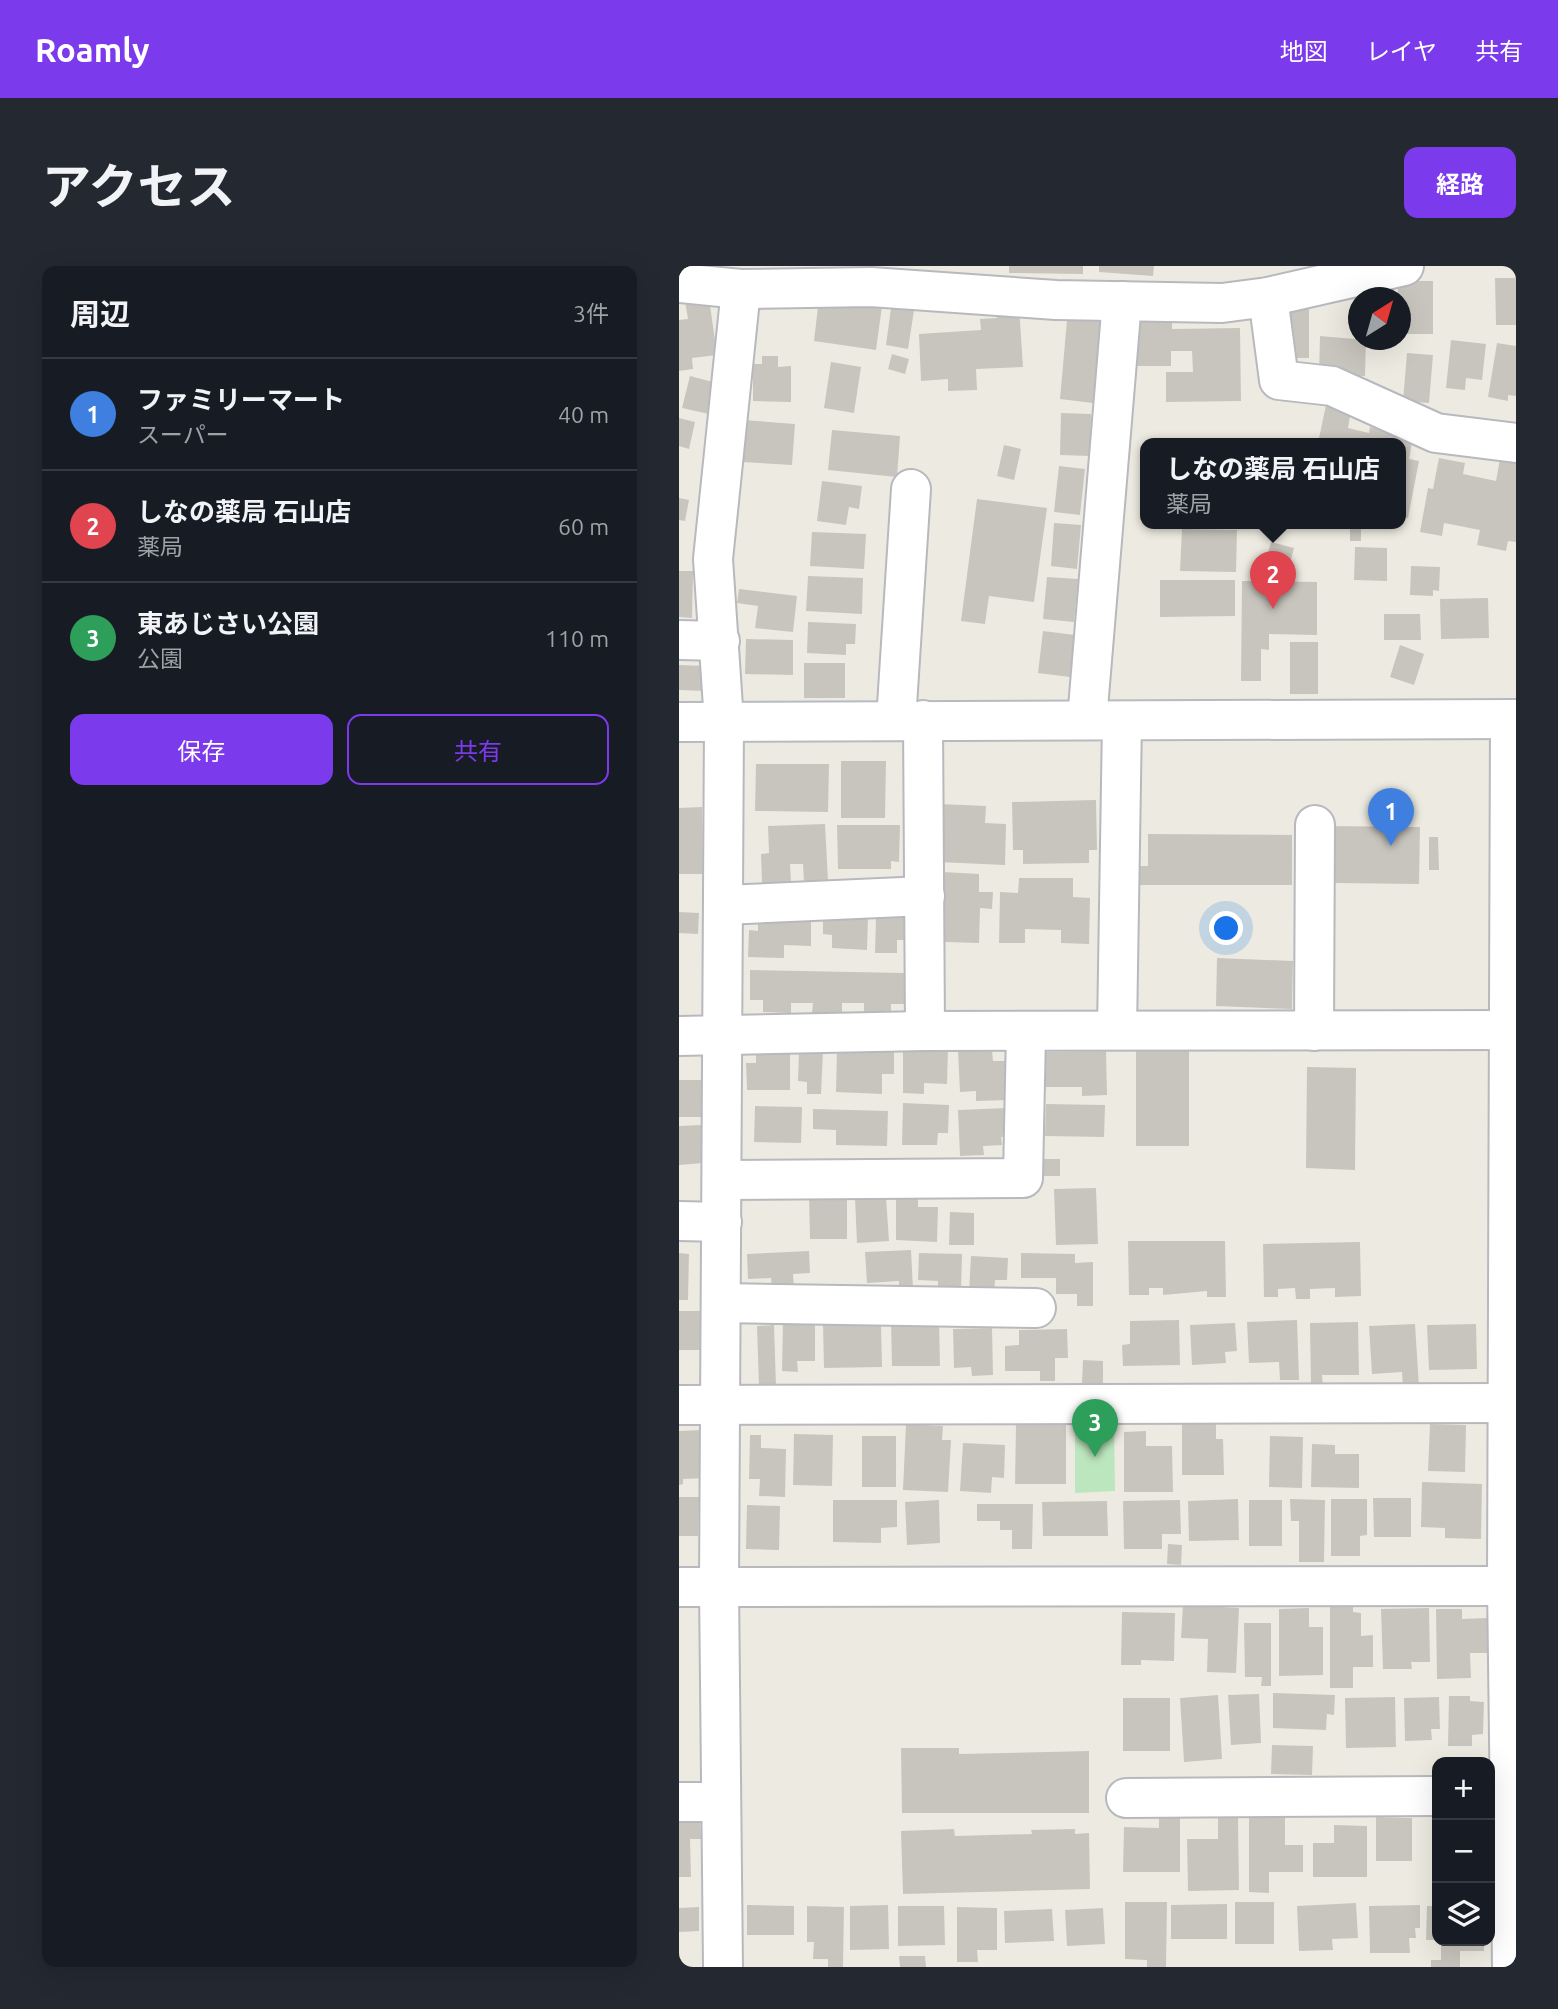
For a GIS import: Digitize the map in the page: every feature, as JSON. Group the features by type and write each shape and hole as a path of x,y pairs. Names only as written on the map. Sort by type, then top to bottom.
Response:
{"street":[{"path":"679,283 741,289 872,277 1122,301 1222,303 1268,297 1404,266"},
{"path":"723,1967 719,1802 719,1586 724,722 713,558 741,289"},
{"path":"1268,297 1279,380 1332,386 1436,433 1516,443"},
{"path":"1117,1030 1105,720 1122,301"},
{"path":"911,489 909,721 925,896 925,1031"},
{"path":"679,640 720,641"},
{"path":"679,722 1513,719 1512,1586 1505,1797 1512,1967"},
{"path":"1314,1031 1315,825"},
{"path":"723,905 925,896"},
{"path":"679,1036 925,1031 1513,1030"},
{"path":"722,1180 1023,1178 1026,1031"},
{"path":"679,1221 722,1222"},
{"path":"721,1303 1036,1308"},
{"path":"679,1405 1513,1403"},
{"path":"679,1587 1512,1586"},
{"path":"1126,1798 1432,1796"},
{"path":"679,1802 719,1802"}],"green space":[{"path":"1075,1421 1114,1422 1115,1491 1075,1493"}],"building":[{"path":"1009,266 1083,266 1083,274 1009,273"},
{"path":"1099,266 1154,266 1153,276 1099,272"},
{"path":"1495,278 1516,278 1516,325 1496,325"},
{"path":"1397,281 1433,281 1433,334 1411,334 1411,287 1397,287"},
{"path":"709,298 717,355 692,358 693,369 679,371 679,320 688,319 685,301"},
{"path":"819,298 882,306 876,350 814,341"},
{"path":"892,301 915,304 908,349 886,345"},
{"path":"1019,306 1023,367 976,369 977,390 948,391 948,379 921,381 919,334 981,330 980,319 997,318 996,308"},
{"path":"1068,309 1102,312 1093,403 1060,399"},
{"path":"1284,309 1309,309 1309,358 1284,358"},
{"path":"1137,316 1172,316 1172,329 1240,328 1241,401 1166,402 1166,372 1193,372 1192,351 1171,351 1171,366 1137,366"},
{"path":"1320,336 1348,338 1348,350 1366,350 1365,376 1319,375"},
{"path":"1451,340 1486,344 1482,380 1466,378 1465,390 1446,388"},
{"path":"1497,343 1516,346 1516,396 1508,395 1508,401 1488,397"},
{"path":"1407,353 1433,355 1429,403 1403,401"},
{"path":"892,354 909,359 905,374 888,369"},
{"path":"762,356 778,356 778,367 791,366 791,402 753,401 753,364 762,364"},
{"path":"831,362 861,367 854,413 824,408"},
{"path":"690,376 717,383 709,414 682,408"},
{"path":"1326,405 1351,410 1348,428 1369,433 1370,427 1413,436 1409,459 1419,461 1408,518 1406,438 1319,438"},
{"path":"1061,413 1091,414 1090,456 1060,455"},
{"path":"679,418 695,422 689,449 679,446"},
{"path":"744,420 795,424 792,465 742,462"},
{"path":"832,430 900,436 897,477 828,470"},
{"path":"1004,445 1021,449 1014,480 997,476"},
{"path":"1439,458 1465,463 1463,474 1496,481 1500,459 1516,462 1516,542 1508,541 1506,551 1477,545 1480,530 1444,523 1442,536 1420,532 1428,488 1433,489"},
{"path":"1059,466 1085,469 1080,515 1054,512"},
{"path":"822,481 862,486 859,509 849,507 846,525 817,521"},
{"path":"679,498 689,500 685,521 679,520"},
{"path":"977,499 1047,508 1034,602 989,596 985,624 961,621"},
{"path":"1054,523 1081,525 1077,569 1051,566"},
{"path":"1182,529 1237,530 1236,572 1180,571"},
{"path":"1350,529 1361,529 1361,541 1350,541"},
{"path":"812,532 866,534 864,569 810,566"},
{"path":"1271,542 1294,548 1287,574 1264,568"},
{"path":"1355,547 1387,548 1387,581 1354,580"},
{"path":"1411,566 1440,567 1439,591 1433,590 1433,596 1410,595"},
{"path":"679,571 693,571 692,618 679,617"},
{"path":"808,576 863,578 862,614 806,611"},
{"path":"1047,577 1078,579 1074,622 1043,619"},
{"path":"1160,580 1235,580 1235,616 1160,617"},
{"path":"1242,581 1317,582 1317,635 1269,634 1269,650 1261,649 1261,681 1241,681"},
{"path":"739,589 797,596 793,632 755,628 758,606 737,603"},
{"path":"1488,598 1489,638 1441,639 1440,599"},
{"path":"1384,614 1420,614 1421,640 1384,640"},
{"path":"808,622 856,624 855,644 846,644 846,655 807,653"},
{"path":"1043,631 1075,635 1070,677 1038,673"},
{"path":"746,639 793,640 793,675 745,674"},
{"path":"1290,642 1318,642 1318,694 1290,694"},
{"path":"1400,645 1424,654 1414,685 1390,677"},
{"path":"804,663 845,663 845,698 804,698"},
{"path":"679,665 707,666 706,691 679,690"},
{"path":"841,761 886,761 885,818 841,818"},
{"path":"756,764 829,764 828,812 755,811"},
{"path":"1096,800 1097,850 1089,850 1089,863 1023,864 1023,850 1013,850 1012,802"},
{"path":"940,804 986,806 985,823 1006,824 1005,865 938,862"},
{"path":"702,807 703,874 679,874 679,808"},
{"path":"825,824 828,881 804,882 803,864 790,864 791,882 762,883 761,854 769,853 768,826"},
{"path":"837,825 900,825 899,862 891,861 891,869 838,869"},
{"path":"1326,826 1420,827 1419,884 1334,883 1334,843 1326,842"},
{"path":"1148,834 1292,835 1292,885 1134,885 1134,866 1148,866"},
{"path":"1429,837 1438,837 1439,870 1429,870"},
{"path":"943,872 979,874 979,892 993,892 992,909 980,908 979,943 945,942 945,925 934,925 943,890"},
{"path":"1019,878 1073,878 1073,897 1090,898 1089,944 1061,943 1061,930 1025,929 1025,943 999,943 1000,892 1018,893"},
{"path":"887,906 915,906 915,940 897,940 897,953 875,953 876,917 887,917"},
{"path":"679,912 699,913 698,934 679,933"},
{"path":"811,914 811,946 784,945 784,958 748,957 749,930 758,931 758,920"},
{"path":"823,916 868,917 867,950 832,948 832,935 823,934"},
{"path":"1217,958 1293,961 1292,1009 1216,1006"},
{"path":"750,970 904,973 904,1004 891,1004 891,1015 864,1014 864,1003 842,1003 842,1014 812,1013 813,1003 791,1003 791,1013 763,1012 763,1000 750,1000"},
{"path":"837,1048 894,1049 894,1074 882,1074 882,1094 836,1092"},
{"path":"1136,1048 1189,1048 1189,1146 1136,1146"},
{"path":"903,1049 948,1050 947,1084 924,1083 924,1094 903,1093"},
{"path":"992,1050 993,1061 1008,1061 1010,1100 976,1101 976,1091 960,1092 958,1051"},
{"path":"799,1051 823,1051 821,1094 807,1094 807,1082 798,1081"},
{"path":"1106,1051 1107,1095 1082,1096 1082,1087 1044,1087 1044,1052"},
{"path":"756,1053 790,1053 790,1090 747,1090 746,1063 756,1063"},
{"path":"1307,1067 1356,1068 1355,1170 1306,1168"},
{"path":"679,1080 703,1080 703,1117 679,1117"},
{"path":"903,1103 949,1105 948,1133 938,1133 937,1145 902,1145"},
{"path":"1046,1104 1105,1105 1104,1137 1045,1136"},
{"path":"755,1106 802,1107 801,1143 754,1142"},
{"path":"1007,1108 1008,1136 1001,1137 1002,1145 983,1146 984,1155 960,1156 958,1110"},
{"path":"813,1109 888,1111 887,1146 836,1145 836,1130 813,1129"},
{"path":"701,1125 703,1163 679,1165 679,1126"},
{"path":"1038,1159 1060,1159 1060,1176 1038,1176"},
{"path":"1096,1188 1098,1244 1056,1245 1054,1189"},
{"path":"809,1194 847,1194 847,1239 810,1239"},
{"path":"886,1197 889,1241 857,1243 855,1198"},
{"path":"896,1198 918,1198 918,1207 938,1207 937,1242 896,1240"},
{"path":"950,1212 974,1213 974,1245 949,1245"},
{"path":"1128,1241 1225,1241 1226,1297 1207,1297 1207,1291 1163,1295 1163,1288 1149,1288 1149,1295 1129,1295"},
{"path":"1360,1242 1361,1296 1335,1297 1335,1288 1310,1289 1310,1299 1296,1299 1295,1288 1278,1289 1278,1297 1264,1297 1263,1244"},
{"path":"911,1250 913,1289 899,1290 899,1281 867,1283 865,1252"},
{"path":"809,1251 810,1273 793,1274 794,1288 772,1289 771,1278 748,1279 747,1254"},
{"path":"679,1253 689,1254 688,1300 679,1300"},
{"path":"919,1253 962,1254 961,1290 938,1290 938,1281 918,1280"},
{"path":"1021,1253 1075,1254 1075,1263 1093,1262 1093,1306 1077,1306 1077,1294 1056,1294 1056,1278 1021,1278"},
{"path":"971,1256 1008,1258 1007,1280 995,1280 994,1295 969,1293"},
{"path":"679,1311 700,1311 701,1350 679,1350"},
{"path":"939,1320 940,1366 892,1366 891,1321"},
{"path":"1179,1320 1180,1365 1123,1366 1122,1345 1130,1344 1130,1321"},
{"path":"1297,1320 1299,1380 1280,1380 1279,1362 1249,1363 1247,1322"},
{"path":"783,1321 815,1321 815,1361 797,1361 798,1372 782,1371"},
{"path":"1358,1322 1359,1375 1322,1375 1323,1387 1311,1387 1310,1323"},
{"path":"1235,1323 1237,1351 1225,1352 1226,1363 1192,1365 1190,1325"},
{"path":"823,1324 881,1324 882,1367 824,1368"},
{"path":"1415,1324 1419,1387 1403,1388 1402,1372 1372,1374 1369,1326"},
{"path":"1476,1324 1477,1369 1429,1370 1427,1325"},
{"path":"774,1325 776,1386 759,1387 757,1326"},
{"path":"992,1328 993,1375 972,1376 971,1367 954,1368 953,1329"},
{"path":"1067,1329 1068,1358 1055,1358 1055,1381 1040,1381 1040,1371 1005,1371 1005,1346 1019,1345 1019,1330"},
{"path":"1083,1360 1103,1361 1103,1384 1082,1383"},
{"path":"1182,1422 1216,1422 1216,1439 1223,1439 1224,1475 1182,1475"},
{"path":"906,1424 943,1426 942,1440 951,1440 948,1492 903,1490"},
{"path":"1016,1424 1066,1425 1066,1484 1015,1484"},
{"path":"1430,1424 1466,1425 1465,1472 1428,1471"},
{"path":"703,1430 705,1478 683,1479 683,1484 679,1485 679,1431"},
{"path":"1146,1431 1146,1446 1172,1446 1173,1492 1124,1492 1124,1432"},
{"path":"794,1434 833,1435 832,1486 793,1485"},
{"path":"750,1435 761,1435 761,1448 786,1449 785,1497 759,1496 760,1479 749,1479"},
{"path":"862,1436 896,1436 896,1487 862,1487"},
{"path":"1270,1436 1303,1437 1302,1488 1269,1487"},
{"path":"963,1443 1005,1445 1004,1478 992,1477 991,1493 960,1491"},
{"path":"1312,1444 1335,1445 1335,1454 1359,1454 1359,1488 1311,1487"},
{"path":"1422,1482 1482,1484 1481,1539 1445,1538 1445,1528 1421,1527"},
{"path":"679,1497 699,1497 698,1536 679,1536"},
{"path":"1373,1498 1411,1498 1411,1537 1374,1537"},
{"path":"1238,1499 1239,1540 1189,1541 1188,1501"},
{"path":"1290,1499 1325,1500 1324,1562 1299,1562 1299,1521 1291,1521"},
{"path":"1331,1499 1367,1499 1367,1535 1360,1536 1360,1556 1331,1556"},
{"path":"833,1500 897,1500 897,1527 881,1528 881,1543 833,1542"},
{"path":"939,1500 940,1543 907,1545 905,1502"},
{"path":"1180,1500 1181,1534 1162,1534 1162,1549 1124,1549 1123,1501"},
{"path":"1249,1500 1282,1500 1282,1546 1249,1546"},
{"path":"1107,1501 1108,1536 1043,1536 1042,1502"},
{"path":"977,1504 1033,1504 1032,1549 1012,1549 1012,1530 1000,1530 1000,1521 977,1521"},
{"path":"747,1505 780,1506 779,1550 746,1549"},
{"path":"1168,1544 1182,1545 1181,1565 1167,1564"},
{"path":"1183,1605 1239,1608 1236,1673 1207,1672 1208,1639 1181,1638"},
{"path":"1330,1605 1353,1605 1353,1612 1361,1613 1361,1636 1373,1635 1373,1667 1353,1667 1353,1688 1330,1688"},
{"path":"1309,1608 1309,1627 1323,1627 1323,1675 1279,1676 1279,1609"},
{"path":"1429,1608 1430,1662 1411,1662 1412,1669 1383,1669 1381,1609"},
{"path":"1436,1609 1462,1609 1462,1619 1487,1618 1488,1653 1470,1653 1471,1678 1437,1679"},
{"path":"1122,1612 1175,1613 1174,1661 1141,1660 1141,1665 1121,1665"},
{"path":"1244,1623 1271,1623 1271,1686 1261,1686 1262,1677 1245,1677"},
{"path":"1273,1693 1335,1695 1334,1715 1327,1714 1326,1730 1273,1728"},
{"path":"1259,1694 1261,1743 1231,1745 1228,1695"},
{"path":"1218,1695 1222,1759 1184,1762 1180,1698"},
{"path":"1449,1696 1470,1696 1470,1701 1484,1702 1483,1734 1472,1735 1472,1746 1448,1746"},
{"path":"1395,1697 1396,1747 1346,1748 1345,1698"},
{"path":"1439,1697 1440,1729 1431,1729 1432,1740 1405,1741 1404,1698"},
{"path":"1123,1698 1170,1698 1170,1751 1123,1751"},
{"path":"1272,1745 1313,1746 1312,1775 1271,1774"},
{"path":"901,1748 959,1748 959,1754 1089,1751 1089,1813 902,1813"},
{"path":"1249,1814 1285,1814 1285,1845 1303,1845 1303,1872 1269,1872 1269,1893 1249,1892"},
{"path":"1159,1816 1180,1816 1180,1872 1123,1872 1124,1827 1159,1828"},
{"path":"679,1817 700,1817 701,1839 690,1839 691,1877 679,1877"},
{"path":"1218,1817 1238,1817 1239,1890 1188,1891 1187,1839 1218,1839"},
{"path":"1376,1817 1412,1818 1412,1861 1376,1861"},
{"path":"1334,1825 1367,1826 1367,1877 1313,1877 1313,1843 1334,1843"},
{"path":"954,1829 955,1836 1032,1834 1031,1830 1075,1829 1075,1834 1089,1833 1090,1889 903,1894 901,1831"},
{"path":"1125,1902 1167,1902 1166,1967 1147,1967 1147,1960 1125,1959"},
{"path":"1235,1902 1274,1902 1274,1944 1235,1944"},
{"path":"1356,1903 1358,1938 1332,1939 1333,1950 1299,1951 1297,1906"},
{"path":"1227,1904 1227,1939 1171,1939 1171,1905"},
{"path":"747,1905 794,1906 794,1935 747,1935"},
{"path":"888,1905 889,1949 850,1950 850,1906"},
{"path":"1420,1905 1420,1928 1415,1928 1416,1938 1409,1938 1410,1953 1370,1953 1369,1906"},
{"path":"807,1906 844,1907 843,1967 828,1967 828,1959 813,1959 814,1942 807,1942"},
{"path":"898,1906 944,1906 945,1945 898,1946"},
{"path":"1427,1906 1432,1906 1432,1940 1426,1940"},
{"path":"699,1907 699,1931 679,1932 679,1908"},
{"path":"957,1907 997,1908 997,1950 977,1950 978,1962 957,1962"},
{"path":"1103,1908 1105,1944 1067,1946 1065,1910"},
{"path":"1052,1909 1054,1941 1005,1943 1004,1911"},
{"path":"1441,1946 1484,1946 1484,1951 1460,1951 1460,1967 1431,1967 1431,1960 1441,1960"},
{"path":"899,1956 925,1956 926,1967 900,1967"}],"place":[{"name":"しなの薬局 石山店","path":"1273,609"},
{"name":"ファミリーマート","path":"1391,846"},
{"name":"東あじさい公園","path":"1095,1457"}]}
